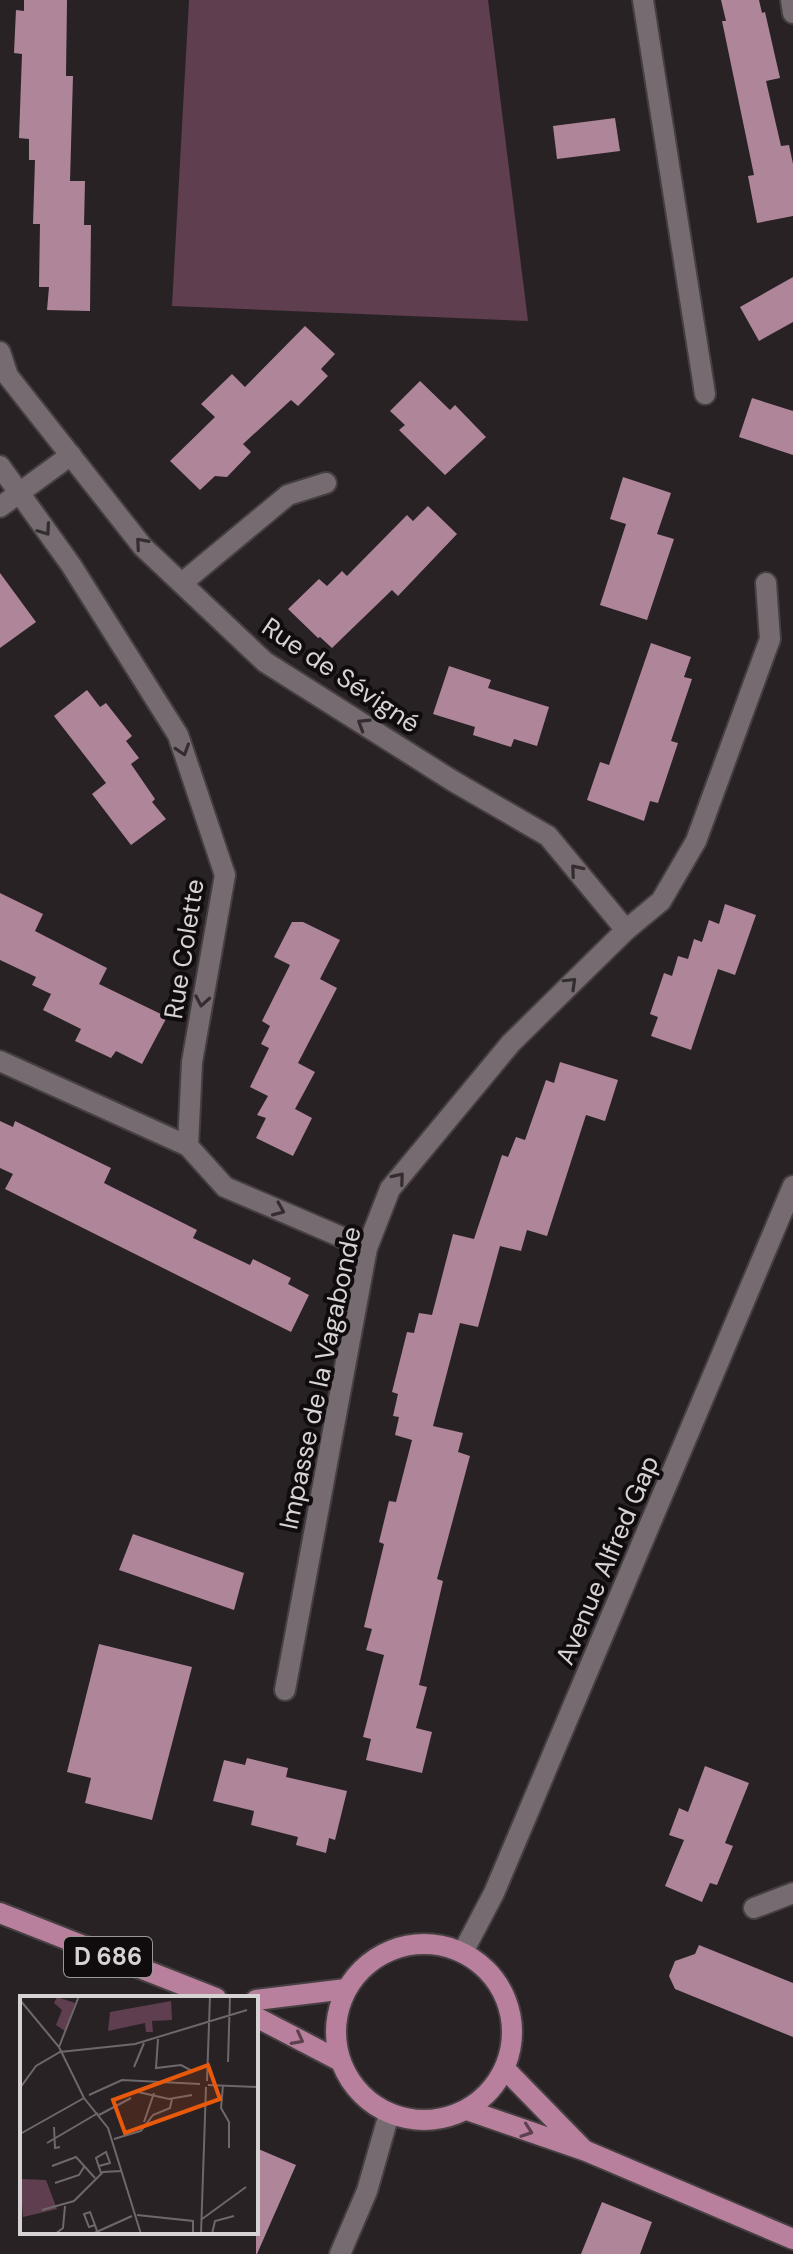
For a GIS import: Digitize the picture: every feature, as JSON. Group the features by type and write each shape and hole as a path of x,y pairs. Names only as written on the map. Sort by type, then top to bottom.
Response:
{"main road":[{"name":"D 686","path":"0,1913 211,1996"},
{"path":"410,1944 438,1944 463,1952 486,1968 502,1989 511,2015 512,2043 505,2069 489,2092 467,2110 442,2119 415,2121 389,2114 368,2101 351,2083 340,2061 335,2036 337,2012 346,1989 363,1968 385,1952 410,1944"},
{"path":"258,2000 346,1989"},
{"path":"258,2018 340,2061"},
{"path":"505,2069 586,2151"},
{"path":"467,2110 586,2151 793,2239"}],"street":[{"path":"643,0 705,394"},
{"path":"791,0 793,13"},
{"name":"Rue de Sévigné","path":"0,352 8,376 143,547 265,662 453,781 548,836 626,930"},
{"path":"0,507 71,455"},
{"name":"Rue Colette","path":"0,466 71,565 178,735 225,875 192,1062 188,1146"},
{"path":"182,583 288,495 326,483"},
{"name":"Impasse de la Vagabonde","path":"285,1690 367,1248 390,1189 527,1024 661,901 696,841 770,639 766,583"},
{"path":"0,1061 188,1146 225,1187 367,1248"},
{"name":"Avenue Alfred Gap","path":"463,1952 494,1893 793,1186"},
{"path":"754,1908 793,1893"},
{"path":"340,2254 367,2191 389,2114"}],"shaded area":[{"path":"189,0 488,0 528,321 172,306"}],"building":[{"path":"24,0 67,0 66,76 73,76 70,181 85,181 84,225 91,225 90,311 47,310 49,287 39,287 40,224 33,224 35,160 29,160 29,139 19,138 22,54 14,53 16,10 24,11"},
{"path":"721,0 759,0 762,13 765,12 780,78 766,81 781,146 789,145 793,164 793,216 757,223 748,176 754,175 722,21 726,21"},
{"path":"615,118 620,151 557,159 553,126"},
{"path":"793,277 793,322 759,341 740,307"},
{"path":"305,326 335,354 321,369 328,376 298,406 291,400 243,444 251,452 227,477 215,476 200,490 170,461 215,417 201,404 232,374 245,387"},
{"path":"420,381 450,410 455,405 486,437 445,475 399,430 405,425 390,411"},
{"path":"752,398 793,411 793,455 739,437"},
{"path":"623,477 671,493 657,534 674,539 647,620 600,605 626,524 610,519"},
{"path":"428,506 457,534 398,596 392,590 332,648 288,609 319,579 327,586 342,571 347,576 407,515 413,521"},
{"path":"0,573 36,622 0,648"},
{"path":"651,643 691,657 684,677 692,679 671,741 678,743 658,803 650,801 644,821 587,800 600,762 609,765"},
{"path":"449,666 491,680 488,688 549,707 537,746 514,739 511,747 473,735 475,727 433,714"},
{"path":"87,690 100,707 106,703 132,736 126,741 139,758 131,764 155,799 152,802 166,819 131,845 92,794 106,783 54,716"},
{"path":"0,893 43,914 35,931 107,968 99,984 167,1017 142,1064 116,1051 111,1058 75,1041 81,1029 43,1010 51,994 32,985 36,977 0,960"},
{"path":"725,904 756,915 735,975 718,969 691,1050 651,1036 658,1017 650,1014 664,973 672,976 678,956 688,959 694,939 702,942 709,920 719,924"},
{"path":"292,922 303,922 340,940 320,979 337,988 298,1063 315,1072 295,1109 312,1118 293,1156 256,1138 266,1118 257,1115 268,1096 250,1087 269,1048 261,1044 270,1026 262,1021 290,965 274,957"},
{"path":"560,1062 618,1080 605,1121 586,1115 547,1236 527,1230 521,1251 500,1246 478,1327 460,1323 433,1426 463,1433 458,1452 470,1456 437,1579 443,1581 419,1685 427,1687 416,1728 432,1732 422,1773 366,1760 371,1739 363,1737 384,1655 366,1650 372,1629 364,1627 384,1544 379,1542 389,1501 396,1502 412,1440 395,1435 399,1417 393,1416 398,1394 392,1392 407,1332 414,1333 419,1313 432,1315 453,1234 474,1239 502,1155 508,1157 516,1137 525,1140 546,1080 554,1083"},
{"path":"0,1121 13,1127 15,1121 111,1168 104,1183 197,1230 193,1238 250,1265 253,1259 291,1278 288,1284 309,1295 291,1332 5,1189 13,1174 0,1168"},
{"path":"133,1534 244,1573 234,1610 119,1570"},
{"path":"99,1644 192,1667 152,1820 85,1803 91,1778 67,1772"},
{"path":"247,1758 288,1768 286,1777 347,1791 335,1840 329,1838 326,1853 296,1845 298,1837 251,1825 254,1811 213,1801 224,1760 245,1765"},
{"path":"705,1766 749,1783 725,1843 733,1846 717,1885 710,1883 702,1902 665,1886 684,1840 669,1835 679,1808 688,1812"},
{"path":"699,1945 793,1983 793,2037 675,1989 669,1976 675,1961 695,1954"},
{"path":"258,2149 296,2165 256,2254 258,2234"},
{"path":"602,2202 652,2222 640,2254 581,2254"}]}
